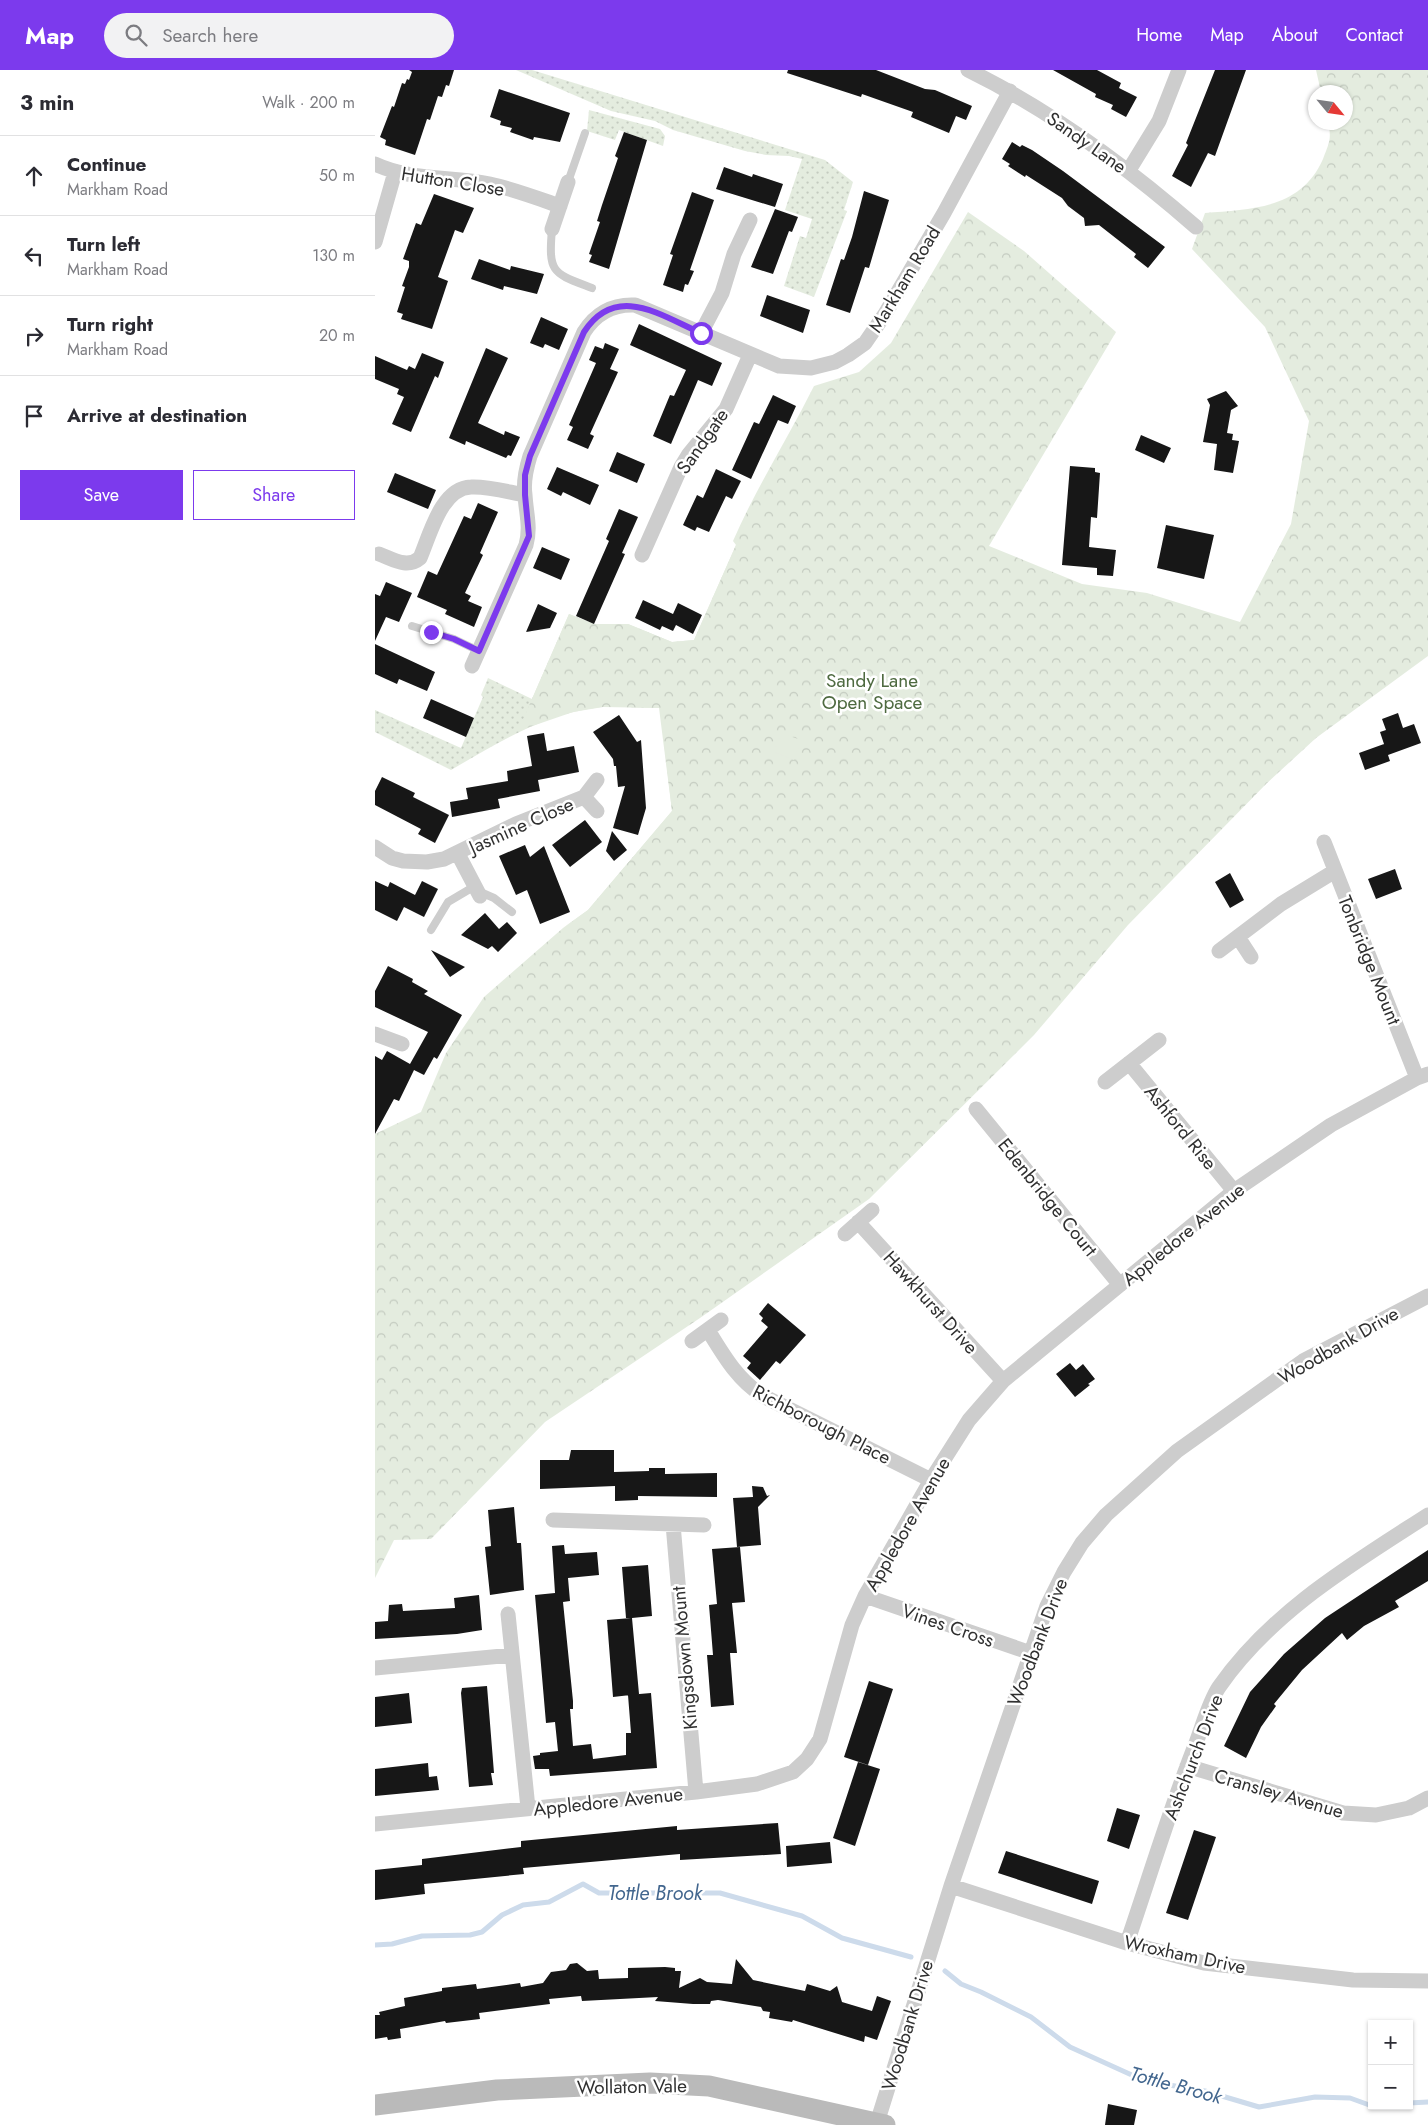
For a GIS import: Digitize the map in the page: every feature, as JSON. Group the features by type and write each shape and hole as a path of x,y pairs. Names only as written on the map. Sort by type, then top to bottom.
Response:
{"street":[{"name":"Sandy Lane","path":"968,70 1010,91 1129,170 1196,227"},
{"path":"1129,170 1159,121 1179,70"},
{"name":"Markham Road","path":"472,666 526,545 529,525 525,495 525,475 530,456 584,332 591,322 602,312 614,307 635,306 779,366 811,368 835,362 865,343 939,222 1010,91"},
{"name":"Hutton Close","path":"375,164 395,172 490,184 560,206"},
{"path":"375,242 395,172"},
{"path":"553,230 568,182"},
{"path":"701,333 722,293 734,254 750,220"},
{"name":"Sandgate","path":"642,555 681,467 689,454 726,409 750,355"},
{"path":"379,554 406,564 415,562 419,558 444,505 458,490 473,486 525,495"},
{"name":"Jasmine Close","path":"375,847 392,858 403,861 427,862 458,854 495,833 584,797 597,780"},
{"name":"Jasmine Close","path":"584,797 597,811"},
{"name":"Tonbridge Mount","path":"1324,842 1422,1076"},
{"name":"Jasmine Close","path":"458,854 478,891"},
{"path":"1219,951 1281,904 1335,871"},
{"path":"1238,937 1251,957"},
{"path":"375,1034 401,1044"},
{"path":"1105,1082 1159,1040"},
{"name":"Ashford Rise","path":"1129,1063 1234,1191"},
{"name":"Appledore Avenue","path":"375,1824 696,1792 773,1780 793,1772 807,1759 820,1739 852,1625 865,1596 931,1480 969,1420 1003,1382 1234,1191 1331,1125 1422,1076"},
{"name":"Edenbridge Court","path":"976,1109 1120,1285"},
{"path":"845,1234 872,1210"},
{"name":"Hawkhurst Drive","path":"858,1222 1003,1382"},
{"name":"Woodbank Drive","path":"881,2124 951,1886 1047,1606 1064,1572 1082,1543 1106,1514 1177,1451 1303,1361 1428,1296"},
{"path":"692,1341 721,1320"},
{"name":"Richborough Place","path":"708,1330 736,1375 747,1386 763,1396 931,1480"},
{"name":"Ashchurch Drive","path":"1127,1943 1187,1766 1218,1688 1280,1618 1321,1584 1428,1515"},
{"path":"553,1520 704,1525"},
{"name":"Kingsdown Mount","path":"673,1524 696,1792"},
{"name":"Vines Cross","path":"865,1596 1031,1653"},
{"path":"508,1614 527,1808"},
{"path":"375,1668 512,1655"},
{"name":"Cransley Avenue","path":"1187,1766 1343,1813 1376,1815 1409,1808 1428,1798"},
{"name":"Wroxham Drive","path":"951,1886 1127,1943 1204,1963 1353,1980 1428,1981"},
{"name":"Wollaton Vale","path":"375,2105 497,2090 650,2083 709,2086 881,2124"}],"lane":[{"path":"568,182 585,132"},
{"path":"553,230 551,264 556,271 592,288"},
{"path":"412,626 454,639 479,651"},
{"path":"431,930 448,902 478,891 494,898 512,912"}],"green space":[{"path":"516,70 532,70 825,160 853,182 844,210 847,211 814,297 784,286 800,236 806,238 812,219 785,210 802,159 745,151 673,130 655,121 611,111"},
{"name":"Sandy Lane Open Space","path":"1316,70 1428,70 1428,656 1316,738 1267,783 1128,925 1034,1035 869,1199 700,1318 545,1422 431,1539 394,1540 375,1578 375,1134 421,1112 446,1053 484,997 563,928 588,910 672,811 659,708 603,707 573,712 518,731 569,614 594,624 628,624 672,642 694,640 736,545 733,541 742,521 814,386 859,372 891,343 968,212 1024,251 1116,332 989,546 1082,584 1147,593 1240,622 1291,524 1309,421 1265,327 1192,249 1205,213 1257,207 1288,197 1302,188 1314,176 1328,145 1329,130 1353,130 1353,85 1319,85"},
{"path":"589,110 660,129 665,136 663,146 619,130 615,140 587,131"},
{"path":"736,545 772,556 668,679 741,811 563,928 588,910 672,811 660,708 602,707 561,715 505,739 451,770 375,732 375,710 461,748 483,697 481,695 488,678 532,699 569,614 594,624 628,624 672,642 694,640"},
{"path":"781,733 801,740 794,760 774,752"}],"building":[{"path":"409,70 454,70 449,86 446,85 442,97 438,96 430,120 427,119 415,155 385,145 386,140 380,137 392,106 394,107 402,83 405,84 407,79 409,80 412,72"},
{"path":"788,70 876,70 925,89 935,90 972,106 966,120 956,116 949,133 911,117 913,112 862,94 861,97 787,73"},
{"path":"1053,70 1097,70 1121,83 1119,88 1137,97 1126,117 1111,109 1113,105 1095,97 1096,94"},
{"path":"1215,70 1246,70 1215,156 1208,153 1191,187 1172,176 1188,145 1186,143"},
{"path":"499,89 570,113 560,142 534,137 533,140 510,132 512,128 500,125 501,121 490,117"},
{"path":"624,132 647,140 609,269 589,262 592,255 589,254 600,222 597,221 618,158 615,156"},
{"path":"1012,142 1020,147 1022,145 1032,150 1063,171 1165,247 1148,268 1134,257 1136,254 1099,225 1085,226 1084,218 1068,206 1062,198 1008,166 1010,164 1002,159"},
{"path":"724,167 752,177 753,174 783,184 775,207 716,189"},
{"path":"864,191 889,200 869,268 865,267 850,313 826,305 841,259 844,260 852,237"},
{"path":"692,192 714,200 690,270 694,271 688,285 685,284 683,292 663,285 673,255 670,254"},
{"path":"434,194 474,208 463,233 455,230 438,277 448,281 432,329 401,319 403,314 397,312 405,287 402,286 409,267 409,261 403,259 416,223 421,225"},
{"path":"775,209 798,217 792,232 789,231 773,274 751,267"},
{"path":"479,259 510,270 511,266 544,274 537,294 504,286 503,290 471,279"},
{"path":"767,295 810,310 803,333 760,316"},
{"path":"541,317 568,329 559,350 545,344 543,348 530,343"},
{"path":"639,324 722,363 712,386 698,380 671,444 653,436 670,395 674,396 686,370 630,345"},
{"path":"605,343 619,349 610,369 618,372 590,434 594,436 588,449 567,440 573,427 569,425 596,363 589,360 595,346 603,349"},
{"path":"486,348 508,358 478,423 504,435 505,431 520,437 511,456 508,455 506,458 466,441 465,445 449,438"},
{"path":"422,353 444,362 438,378 435,376 411,432 392,424 404,397 397,394 399,389 375,379 375,356 407,370 409,366 415,369"},
{"path":"1226,391 1238,406 1231,410 1227,433 1233,434 1232,440 1239,441 1233,473 1214,470 1217,444 1203,442 1210,405 1207,399"},
{"path":"773,395 796,406 788,424 778,420 751,479 732,470 754,422 759,424"},
{"path":"1141,435 1171,448 1164,463 1135,450"},
{"path":"617,452 645,464 637,483 609,471"},
{"path":"1070,466 1095,468 1095,472 1100,473 1097,518 1091,517 1089,547 1116,550 1113,576 1097,575 1097,568 1062,565"},
{"path":"557,467 599,485 590,505 563,492 561,496 547,489"},
{"path":"716,469 741,481 732,499 726,496 709,532 697,527 695,531 683,525 697,495 703,498"},
{"path":"395,473 436,490 428,509 387,492"},
{"path":"478,503 498,512 480,553 483,555 465,593 471,596 468,601 482,607 474,627 445,614 447,610 417,597 428,571 437,575 464,516 471,519"},
{"path":"619,509 638,517 622,553 625,554 594,624 576,616 609,541 606,539"},
{"path":"1166,525 1214,535 1204,579 1157,568"},
{"path":"542,547 570,559 561,580 533,568"},
{"path":"386,582 412,593 399,622 386,617 375,641 375,594 380,596"},
{"path":"643,600 673,614 678,603 702,615 693,634 676,625 673,631 662,626 660,630 635,618"},
{"path":"538,604 557,613 550,628 526,632"},
{"path":"375,644 435,672 427,691 399,679 397,684 375,674"},
{"path":"431,699 474,718 466,737 423,718"},
{"path":"1398,713 1403,728 1414,724 1421,743 1388,755 1390,761 1365,770 1359,753 1384,744 1380,732 1386,730 1382,719"},
{"path":"619,715 637,742 641,740 646,808 638,835 613,828 625,786 618,787 616,766 614,766 613,759 593,732"},
{"path":"544,733 547,751 574,746 579,772 538,780 540,791 498,799 500,808 452,817 450,802 468,799 466,788 508,781 507,771 532,766 527,736"},
{"path":"382,777 415,793 413,797 449,815 435,843 418,834 421,829 375,805 375,791"},
{"path":"585,820 602,842 570,867 552,845"},
{"path":"612,831 627,850 614,861 606,851"},
{"path":"525,845 530,857 544,846 570,912 540,924 527,890 516,895 499,856"},
{"path":"1395,869 1402,889 1376,899 1368,879"},
{"path":"1230,873 1244,900 1230,908 1215,882"},
{"path":"375,881 388,887 390,882 415,895 422,881 438,889 424,917 404,907 397,921 375,910"},
{"path":"485,913 499,929 507,922 517,933 498,952 492,946 488,949 461,935"},
{"path":"431,950 465,967 450,977"},
{"path":"388,966 413,979 412,982 428,991 424,994 462,1015 437,1059 434,1057 424,1075 414,1070 399,1101 394,1099 375,1134 375,1056 382,1060 387,1051 410,1064 428,1032 375,1007 375,991"},
{"path":"768,1303 806,1335 780,1364 776,1361 760,1380 747,1368 751,1363 743,1356 768,1327 761,1321 763,1318 759,1314"},
{"path":"1070,1363 1076,1370 1083,1364 1095,1379 1075,1397 1056,1374"},
{"path":"571,1450 614,1450 614,1472 649,1471 649,1468 665,1468 665,1474 717,1473 717,1497 638,1496 638,1500 615,1501 615,1486 540,1489 540,1460 569,1460"},
{"path":"752,1486 763,1487 767,1496 770,1495 758,1507 761,1545 737,1547 733,1498 753,1497"},
{"path":"514,1507 517,1543 521,1543 524,1590 490,1595 485,1547 491,1546 488,1510"},
{"path":"564,1545 565,1554 597,1552 599,1575 568,1578 570,1601 563,1602 573,1701 573,1709 570,1709 573,1746 591,1744 593,1759 626,1755 626,1733 631,1733 628,1695 651,1693 657,1768 550,1776 549,1769 535,1769 533,1756 540,1755 540,1753 558,1751 555,1722 546,1723 535,1595 555,1593 552,1546"},
{"path":"740,1547 745,1602 732,1603 737,1653 730,1653 734,1705 711,1707 707,1655 713,1655 709,1605 717,1604 712,1549"},
{"path":"1428,1550 1428,1581 1395,1601 1399,1607 1364,1626 1347,1640 1342,1633 1302,1670 1274,1704 1276,1706 1261,1727 1246,1758 1224,1746 1250,1692 1284,1654 1325,1618"},
{"path":"648,1565 652,1616 632,1618 639,1694 613,1697 607,1620 631,1618 626,1618 622,1567"},
{"path":"479,1595 482,1630 457,1634 375,1639 375,1622 388,1621 389,1605 402,1604 403,1611 455,1608 454,1598"},
{"path":"869,1681 893,1689 868,1765 844,1757"},
{"path":"487,1686 494,1773 491,1773 493,1785 469,1787 461,1693 462,1688"},
{"path":"409,1693 412,1723 375,1727 375,1697"},
{"path":"858,1762 880,1769 855,1846 833,1838"},
{"path":"428,1763 429,1777 437,1776 439,1790 375,1796 375,1769"},
{"path":"1117,1808 1140,1815 1129,1849 1107,1841"},
{"path":"778,1823 781,1854 680,1860 680,1854 523,1868 524,1874 424,1884 425,1894 375,1900 375,1870 422,1865 422,1859 521,1847 521,1841 677,1826 677,1830"},
{"path":"1194,1830 1216,1837 1188,1920 1166,1913"},
{"path":"830,1842 832,1863 787,1867 786,1846"},
{"path":"1006,1851 1099,1881 1092,1904 998,1873"},
{"path":"736,1959 753,1980 805,1991 807,1984 830,1991 837,1986 842,2002 872,2011 877,1996 891,2001 877,2040 865,2036 864,2042 793,2020 792,2022 769,2018 770,2012 763,2011 761,2007 718,2000 711,2001 710,2004 655,2001 658,1997 582,2001 581,1996 549,1999 550,2004 479,2013 480,2019 446,2023 445,2021 400,2029 401,2038 388,2040 387,2037 375,2039 375,2015 380,2015 379,2012 405,2006 404,1998 442,1991 442,1988 476,1984 477,1989 520,1983 521,1987 543,1983 551,1972 566,1970 570,1964 577,1963 587,1971 598,1970 599,1979 628,1978 628,1968 665,1967 681,1971 679,1988 700,1978 707,1982 732,1984"},
{"path":"1108,2104 1137,2110 1134,2125 1105,2125"}],"waterway":[{"name":"Tottle Brook","path":"375,1945 392,1944 422,1936 470,1935 482,1932 502,1915 523,1905 549,1902 583,1884 599,1893 720,1893 802,1916 842,1938 911,1957"},
{"name":"Tottle Brook","path":"945,1971 961,1984 1031,2017 1070,2047 1145,2081 1205,2091 1259,2107 1315,2097 1350,2098 1368,2105"},
{"name":"Tottle Brook","path":"1413,2103 1428,2102"}],"route":[{"path":"431,632 454,639 479,651 529,536 525,475 530,456 584,332 591,322 602,312 614,307 635,306 644,308 701,333"}]}
